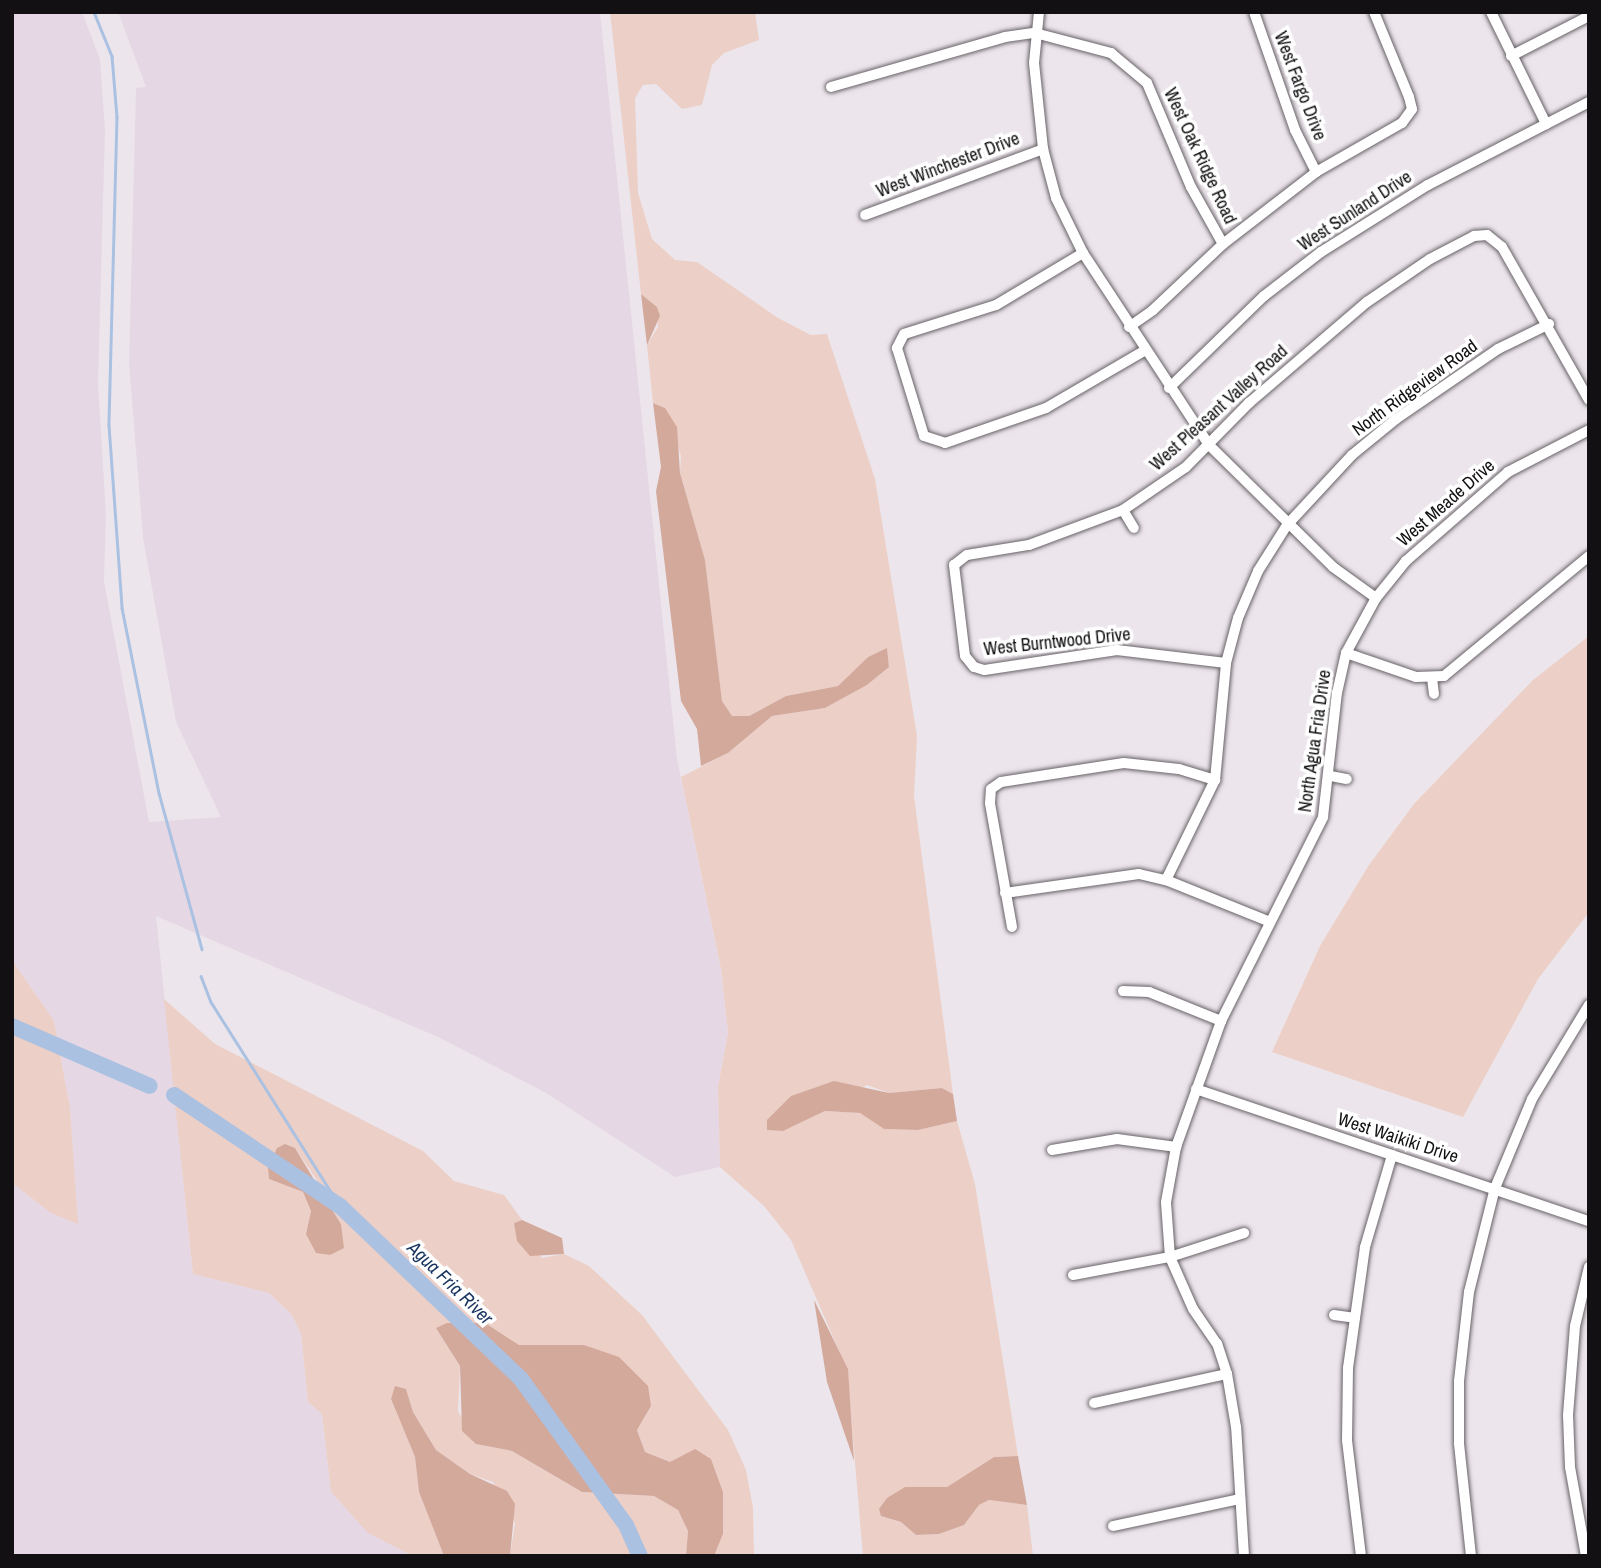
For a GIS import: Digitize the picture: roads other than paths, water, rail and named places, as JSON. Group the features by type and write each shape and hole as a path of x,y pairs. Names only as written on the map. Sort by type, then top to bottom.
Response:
{"street":[{"path":"1039,12 1035,33 1036,99 1043,149 1056,198 1083,253 1144,351 1209,445 1287,525 1376,598"},
{"name":"West Fargo Drive","path":"1254,12 1295,130 1316,172"},
{"path":"1129,327 1153,310 1223,244 1316,172 1402,122 1412,109 1374,12"},
{"path":"1491,12 1546,124"},
{"path":"1511,56 1589,16"},
{"name":"West Oak Ridge Road","path":"831,87 1005,37 1035,33 1111,52 1136,69 1157,102 1191,187 1223,244"},
{"name":"West Sunland Drive","path":"1169,388 1264,296 1321,252 1428,185 1589,102"},
{"name":"West Winchester Drive","path":"865,215 1043,149"},
{"name":"West Pleasant Valley Road","path":"974,667 965,656 954,565 967,555 1029,545 1123,510 1209,445 1249,402 1367,302 1430,259 1474,236 1487,236 1502,247 1549,324"},
{"path":"1083,253 996,305 911,331 900,340 899,358 924,436 933,442 976,435 1046,408 1144,351"},
{"path":"1549,324 1589,400"},
{"name":"North Ridgeview Road","path":"1166,880 1215,780 1226,663 1258,571 1287,525 1352,455 1396,419 1498,349 1549,324"},
{"name":"West Meade Drive","path":"1376,598 1406,561 1508,472 1589,430"},
{"path":"1123,510 1135,528"},
{"path":"1346,653 1398,672 1432,678 1444,676 1469,657 1518,610 1589,556"},
{"name":"North Agua Fria Drive","path":"1244,1556 1236,1427 1227,1374 1217,1344 1193,1309 1170,1257 1166,1202 1176,1147 1220,1021 1268,921 1306,857 1323,817 1331,776 1337,693 1346,653 1376,598"},
{"name":"West Burntwood Drive","path":"974,667 984,670 1117,650 1226,663"},
{"path":"1432,678 1434,694"},
{"path":"1012,927 991,789 1001,782 1124,763 1178,769 1215,780"},
{"path":"1331,776 1347,779"},
{"path":"1005,893 1112,875 1166,880 1268,921"},
{"path":"1123,991 1150,992 1220,1021"},
{"path":"1471,1556 1461,1467 1459,1381 1469,1292 1495,1188 1532,1099 1589,1005"},
{"name":"West Waikiki Drive","path":"1196,1089 1589,1221"},
{"path":"1052,1150 1118,1139 1176,1147"},
{"path":"1361,1556 1347,1440 1355,1318 1365,1247 1392,1155"},
{"path":"1073,1276 1170,1257 1244,1233"},
{"path":"1586,1556 1570,1467 1568,1415 1575,1326 1589,1268"},
{"path":"1334,1315 1355,1318"},
{"path":"1094,1403 1227,1374"},
{"path":"1113,1526 1240,1499"}],"waterway":[{"path":"94,12 112,56 117,117 109,425 122,608 159,793 202,949"},
{"path":"201,976 211,1002 340,1206"},
{"name":"Agua Fria River","path":"12,1026 150,1086"},
{"name":"Agua Fria River","path":"174,1095 340,1206 521,1379 626,1525 640,1556"}]}
